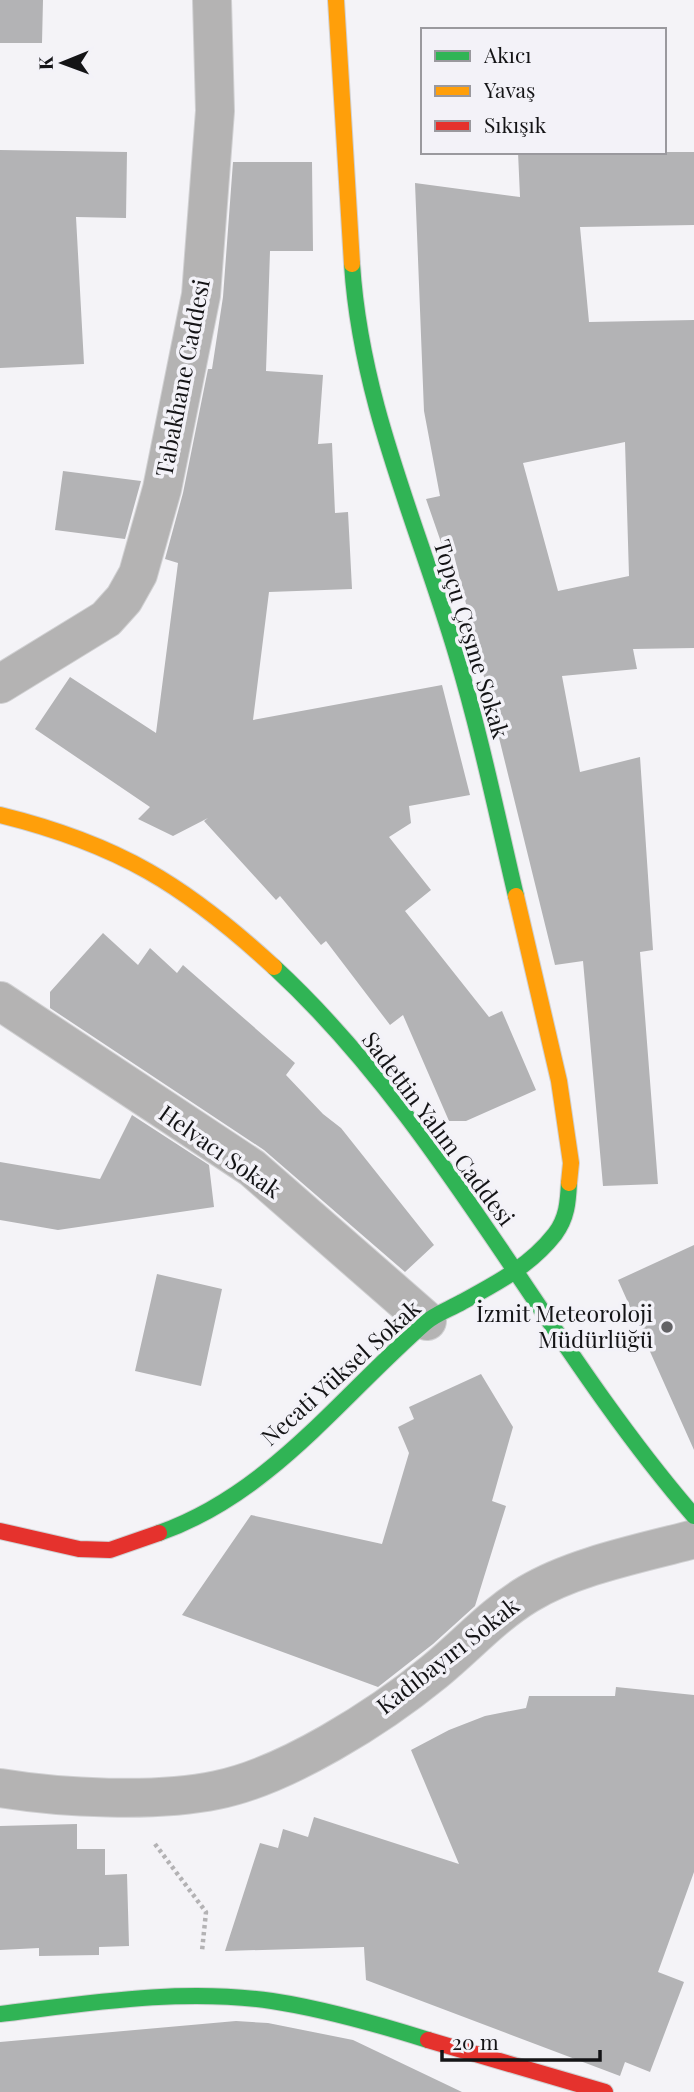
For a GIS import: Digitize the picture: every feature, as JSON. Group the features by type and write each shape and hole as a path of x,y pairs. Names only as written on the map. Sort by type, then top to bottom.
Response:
{"street":[{"name":"Tabakhane Caddesi","path":"0,684 106,619 124,598 138,574 162,489 201,295 215,111 212,0"},
{"name":"Topçu Çeşme Sokak","path":"336,0 354,277 364,365 403,499 456,653 548,1034 567,1136 571,1190 567,1213 555,1233 517,1272"},
{"name":"Sadettin Yalım Caddesi","path":"0,815 61,830 125,858 178,887 226,923 278,971 373,1073 517,1272 644,1458 694,1516"},
{"name":"Helvacı Sokak","path":"0,1001 252,1168 427,1321"},
{"name":"Necati Yüksel Sokak","path":"0,1531 79,1549 110,1549 178,1526 247,1485 297,1448 427,1321 517,1272"},
{"name":"Kadıbayırı Sokak","path":"0,1788 27,1792 118,1796 181,1795 217,1790 266,1776 365,1721 434,1672 491,1620 529,1593 603,1564 694,1539"},
{"path":"0,2014 123,1999 197,1996 271,2001 359,2018 605,2092"}],"path":[{"path":"118,1796 206,1912 197,1996"}],"building":[{"path":"0,0 43,0 42,43 0,43"},
{"path":"0,150 127,152 126,218 76,217 84,364 0,368"},
{"path":"694,152 694,225 580,227 589,322 694,320 694,648 633,649 637,669 562,676 580,772 640,757 653,950 640,952 658,1184 603,1186 583,961 555,965 451,543 442,545 426,499 440,496 424,411 415,183 520,197 518,154","holes":["625,442 629,576 558,591 523,463"]},
{"path":"233,162 312,162 313,251 270,251 266,371 323,375 318,444 332,443 335,513 348,512 352,589 269,592 253,720 442,685 470,795 409,806 411,823 389,837 431,890 405,911 489,1017 502,1011 536,1090 466,1121 449,1121 403,1015 390,1025 326,941 321,945 280,896 276,900 204,821 208,818 173,836 138,819 150,807 35,729 70,677 156,733 178,563 165,559 183,493 208,369 212,369 223,297"},
{"path":"63,471 141,481 125,539 55,530"},
{"path":"103,933 138,965 150,948 177,973 183,965 295,1063 286,1075 323,1114 341,1128 434,1245 405,1272 264,1150 50,1008 50,992"},
{"path":"132,1115 209,1165 214,1207 58,1230 0,1220 0,1162 100,1179"},
{"name":"İzmit Meteoroloji Müdürlüğü","path":"694,1245 694,1450 618,1280"},
{"path":"157,1274 222,1289 201,1386 135,1371"},
{"path":"481,1374 513,1427 492,1501 506,1506 475,1606 433,1644 378,1687 182,1615 251,1515 382,1544 409,1453 398,1427 414,1419 409,1407"},
{"path":"616,1687 694,1695 694,1872 658,1972 684,1982 650,2072 625,2062 620,2076 366,1980 364,1947 225,1951 260,1843 278,1848 283,1829 308,1837 314,1817 459,1864 411,1750 449,1730 485,1716 526,1708 529,1696 615,1696"},
{"path":"77,1824 77,1849 105,1849 105,1875 127,1874 129,1946 99,1947 99,1955 39,1956 39,1948 0,1950 0,1826"},
{"path":"236,2021 268,2023 353,2040 462,2092 0,2092 0,2042"}],"traffic: fast":[{"path":"352,264 357,315 379,414 465,683 516,896"},
{"path":"274,967 334,1028 390,1094 441,1163 589,1379 640,1449 694,1516"},
{"path":"159,1533 199,1516 270,1469 429,1320 524,1265 555,1234 562,1222 569,1183"},
{"path":"0,2014 136,1998 238,1997 312,2008 428,2040"}],"traffic: slow":[{"path":"336,0 352,264"},
{"path":"0,815 80,839 148,871 210,913 274,967"},
{"path":"516,896 559,1081 571,1163 569,1183"}],"traffic: jam":[{"path":"0,1531 79,1549 110,1550 159,1533"},
{"path":"428,2040 605,2092"}],"place":[{"name":"İzmit Meteoroloji Müdürlüğü","path":"667,1327"}]}
